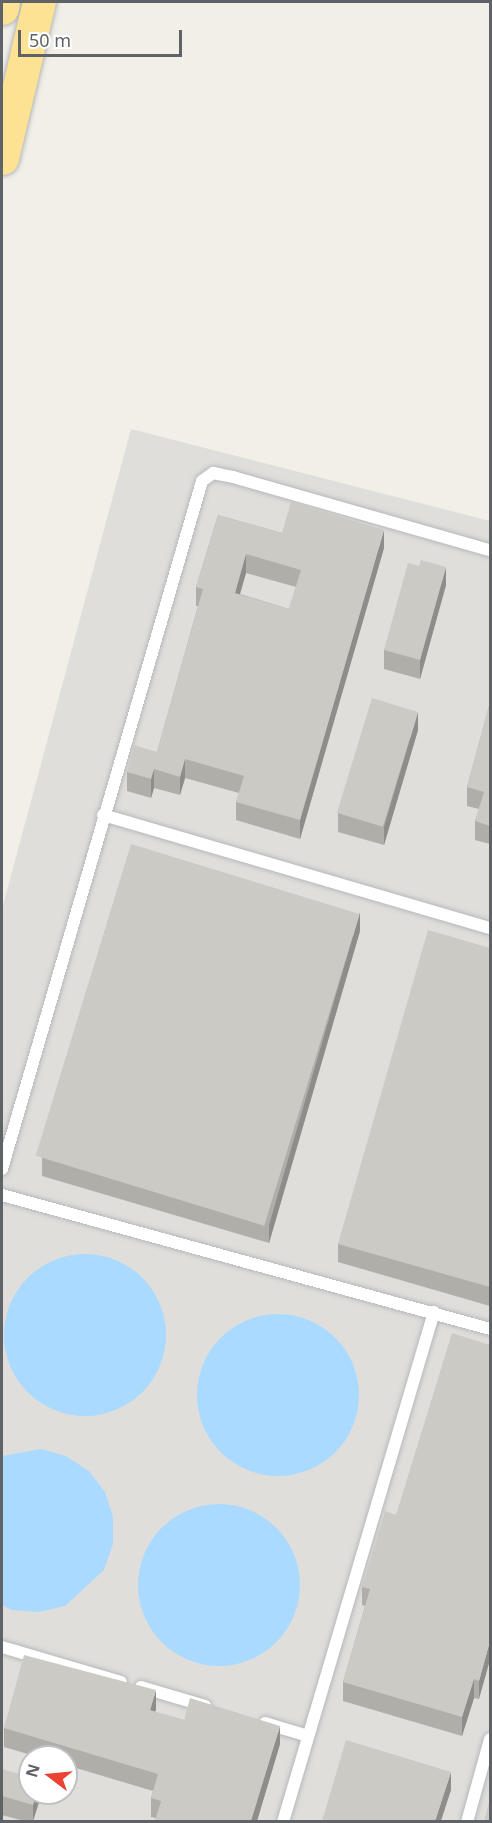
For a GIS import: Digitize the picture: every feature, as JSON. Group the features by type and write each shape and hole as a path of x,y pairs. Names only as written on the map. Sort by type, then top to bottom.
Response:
{"highway":[{"path":"2,8 3,2"},
{"path":"2,158 39,2"}],"lane":[{"path":"2,1169 103,815 202,481 213,473 490,550"},
{"path":"103,815 490,927"},
{"path":"2,1195 490,1329"},
{"path":"283,1821 434,1312"},
{"path":"2,1647 217,1709"},
{"path":"251,1719 308,1736"},
{"path":"467,1821 490,1739"}],"shaded area":[{"path":"131,429 490,521 490,1821 2,1822 2,909"}],"water":[{"path":"85,1254 116,1260 142,1278 160,1304 166,1335 160,1366 142,1392 116,1410 85,1416 54,1410 28,1392 10,1366 4,1335 10,1304 28,1278 54,1260"},
{"path":"278,1314 309,1320 335,1338 353,1364 359,1395 353,1426 335,1452 309,1470 278,1476 247,1470 221,1452 203,1426 197,1395 203,1364 221,1338 247,1320"},
{"path":"41,1449 66,1456 89,1471 105,1492 113,1517 113,1544 104,1570 65,1606 39,1612 12,1610 2,1605 2,1456"},
{"path":"219,1504 250,1510 276,1528 294,1554 300,1585 294,1616 276,1642 250,1660 219,1666 188,1660 162,1642 144,1616 138,1585 144,1554 162,1528 188,1510"}],"building":[{"path":"291,502 384,530 300,820 236,802 244,776 185,759 180,777 154,769 151,779 127,772 134,745 157,752 203,589 196,587 218,515 282,533","holes":["246,554 301,570 289,609 235,593"]},
{"path":"421,560 446,567 420,660 384,650 408,563 419,566"},
{"path":"372,698 418,712 383,827 337,813"},
{"path":"490,702 490,826 475,821 484,792 467,787"},
{"path":"131,844 360,914 264,1226 36,1156"},
{"path":"428,930 490,948 490,1287 338,1244"},
{"path":"452,1333 490,1345 490,1641 479,1681 474,1679 462,1717 343,1682 370,1589 362,1587 385,1511 396,1515"},
{"path":"24,1655 156,1690 150,1710 184,1720 190,1698 280,1726 251,1821 155,1821 161,1801 151,1798 158,1774 78,1750 78,1745 61,1745 4,1728"},
{"path":"346,1740 451,1772 435,1821 322,1821"},
{"path":"2,1769 18,1774 18,1801 2,1796"},
{"path":"490,1799 490,1821 484,1821"}]}
